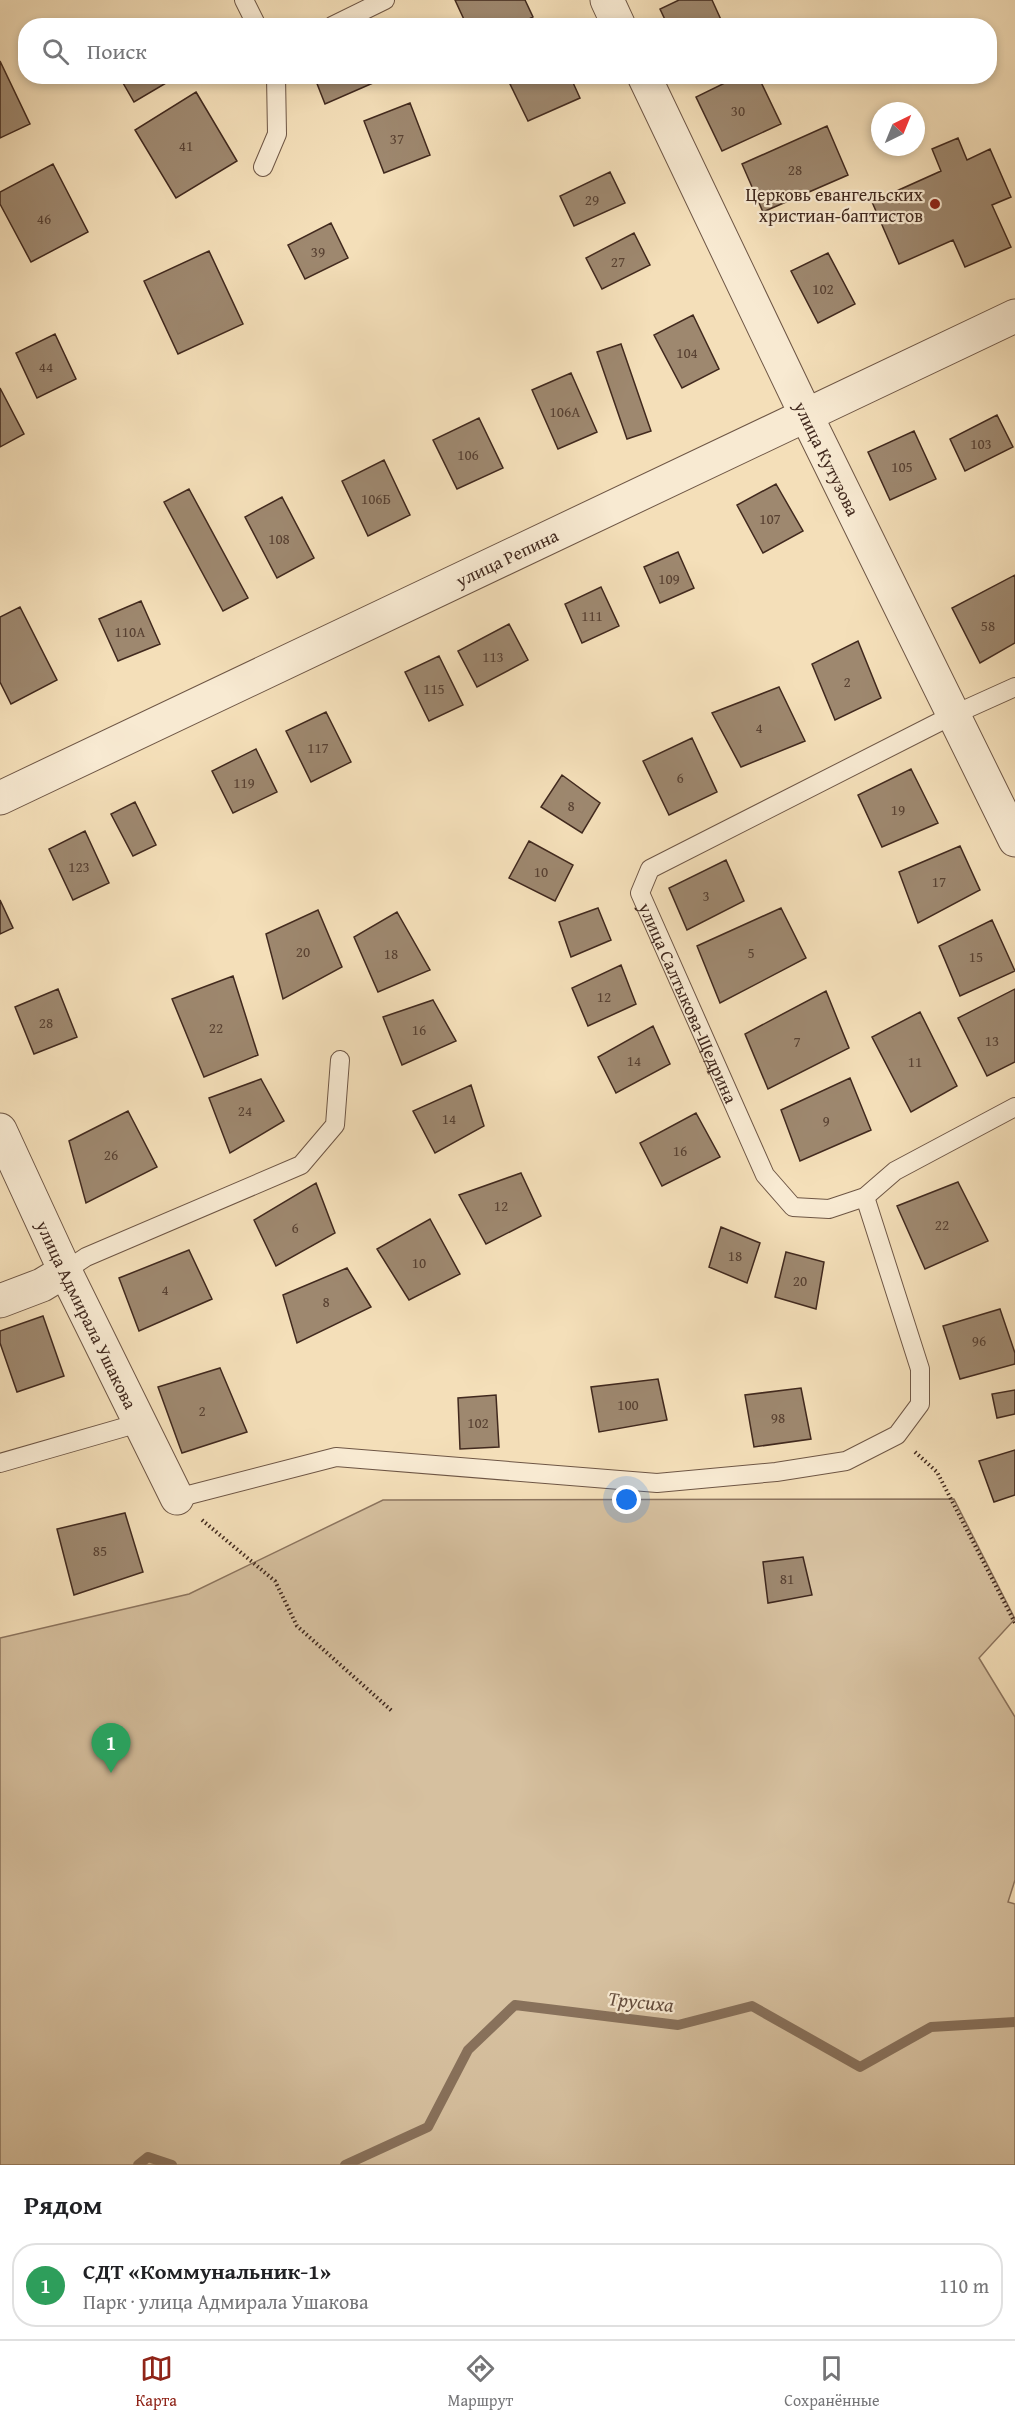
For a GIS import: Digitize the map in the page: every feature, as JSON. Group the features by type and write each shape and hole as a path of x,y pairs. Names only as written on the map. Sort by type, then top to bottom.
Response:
{"street":[{"path":"607,0 616,18"},
{"name":"улица Кутузова","path":"648,84 806,415 1015,840"},
{"name":"улица Репина","path":"0,798 1015,316"},
{"name":"улица Адмирала Ушакова","path":"0,1130 65,1271 177,1498"},
{"path":"0,1301 42,1285 65,1271"}],"lane":[{"path":"244,0 252,18"},
{"path":"349,18 386,0"},
{"path":"263,167 277,134 276,84"},
{"name":"улица Салтыкова-Щедрина","path":"1015,687 953,715 650,869 640,893 765,1175 793,1207 829,1209 865,1197 895,1171 1015,1107"},
{"path":"65,1271 86,1257 301,1165 335,1125 340,1060"},
{"path":"177,1498 336,1457 657,1483 776,1472 846,1461 897,1435 920,1404 920,1370 865,1197"},
{"path":"0,1463 139,1423"}],"path":[{"path":"897,1435 937,1472 1015,1623"},
{"path":"177,1498 275,1581 297,1626 392,1711"}],"shaded area":[{"path":"954,1499 1015,1619 979,1658 1015,1717 1015,1880 1008,1902 1015,1904 1015,2165 0,2165 0,1638 189,1594 383,1500"}],"building":[{"path":"455,0 525,0 533,17 531,18 463,18"},
{"path":"679,0 712,0 720,18 664,18 660,9"},
{"path":"0,61 30,124 0,138"},
{"path":"124,84 164,84 134,102"},
{"path":"317,84 371,84 325,104"},
{"path":"510,84 574,84 580,98 528,121"},
{"path":"723,84 762,84 781,124 722,151 696,97"},
{"path":"196,92 237,161 176,198 135,130"},
{"path":"410,103 430,155 384,173 364,121"},
{"path":"827,126 848,175 763,212 742,164"},
{"name":"Церковь евангельских христиан-баптистов","path":"958,138 967,160 990,149 1011,197 992,205 1011,247 965,267 953,240 899,264 872,202 941,171 932,149"},
{"path":"53,164 88,232 31,262 0,204 0,192"},
{"path":"610,172 625,203 574,226 560,196"},
{"path":"331,223 348,258 305,279 288,245"},
{"path":"634,233 650,265 602,289 586,258"},
{"path":"209,251 243,324 178,354 144,281"},
{"path":"828,253 855,304 818,323 791,271"},
{"path":"693,315 719,369 682,388 654,335"},
{"path":"55,334 76,379 37,398 16,353"},
{"path":"621,344 651,431 627,439 597,352"},
{"path":"571,373 597,432 558,449 532,390"},
{"path":"0,388 24,434 0,447"},
{"path":"997,415 1013,447 965,471 950,439"},
{"path":"479,418 503,468 457,489 433,440"},
{"path":"914,431 936,479 890,500 868,452"},
{"path":"384,460 410,515 368,536 342,481"},
{"path":"776,484 803,531 763,553 737,505"},
{"path":"189,489 248,598 223,611 164,502"},
{"path":"282,497 314,558 277,578 245,517"},
{"path":"678,552 694,588 660,603 644,567"},
{"path":"1015,575 1015,643 980,663 952,608"},
{"path":"601,587 619,626 582,643 565,604"},
{"path":"141,601 160,644 118,661 99,619"},
{"path":"20,607 57,680 11,704 0,682 0,617"},
{"path":"509,624 528,660 477,687 458,651"},
{"path":"858,641 881,698 835,720 812,664"},
{"path":"439,656 463,705 429,721 405,672"},
{"path":"779,687 805,741 741,767 712,713"},
{"path":"326,712 351,762 311,782 286,731"},
{"path":"692,738 717,792 669,815 643,761"},
{"path":"256,749 277,792 233,813 212,771"},
{"path":"911,769 938,823 882,847 858,795"},
{"path":"562,775 600,803 582,833 541,807"},
{"path":"135,802 156,845 133,856 111,814"},
{"path":"85,831 109,883 73,900 49,849"},
{"path":"529,841 573,865 555,901 509,878"},
{"path":"960,846 980,890 918,923 899,872"},
{"path":"726,860 744,901 687,930 669,888"},
{"path":"0,900 13,928 0,934"},
{"path":"598,908 611,940 571,957 559,922"},
{"path":"781,908 806,958 720,1003 697,946"},
{"path":"318,910 342,967 283,999 266,934"},
{"path":"397,912 430,970 378,992 354,937"},
{"path":"992,920 1015,971 960,996 939,946"},
{"path":"621,965 636,1004 588,1026 572,988"},
{"path":"233,976 258,1055 204,1077 172,999"},
{"path":"58,989 77,1037 34,1054 15,1007"},
{"path":"1015,989 1015,1062 987,1076 958,1018"},
{"path":"826,991 849,1048 768,1089 745,1034"},
{"path":"433,1000 456,1041 402,1065 383,1017"},
{"path":"920,1012 957,1086 911,1112 872,1037"},
{"path":"653,1026 670,1064 616,1093 598,1057"},
{"path":"850,1078 871,1130 800,1161 781,1110"},
{"path":"261,1079 284,1121 230,1153 209,1098"},
{"path":"471,1085 484,1126 435,1153 413,1111"},
{"path":"128,1111 157,1167 86,1203 69,1141"},
{"path":"696,1113 720,1157 662,1186 640,1143"},
{"path":"521,1173 541,1216 486,1244 459,1195"},
{"path":"958,1182 988,1241 925,1269 897,1206"},
{"path":"316,1183 335,1233 276,1266 254,1220"},
{"path":"430,1219 460,1274 409,1300 377,1249"},
{"path":"721,1227 760,1243 747,1283 709,1267"},
{"path":"189,1250 212,1299 139,1331 119,1278"},
{"path":"786,1252 824,1262 816,1309 775,1297"},
{"path":"347,1268 371,1307 297,1343 283,1295"},
{"path":"1000,1309 1015,1353 1015,1364 960,1379 943,1326"},
{"path":"43,1316 64,1376 17,1392 0,1343 0,1331"},
{"path":"220,1368 247,1432 182,1453 158,1387"},
{"path":"658,1379 667,1420 599,1432 591,1387"},
{"path":"801,1388 811,1439 754,1447 745,1395"},
{"path":"1015,1390 1015,1414 997,1418 992,1394"},
{"path":"496,1395 499,1447 460,1449 458,1398"},
{"path":"1015,1450 1015,1495 994,1502 979,1461"},
{"path":"125,1513 143,1572 74,1595 57,1529"},
{"path":"803,1557 812,1595 768,1603 763,1562"}],"waterway":[{"name":"Трусиха","path":"345,2165 428,2127 468,2050 515,2005 678,2025 752,2006 860,2067 931,2027 1015,2022"},
{"name":"Трусиха","path":"138,2165 148,2157 172,2165"}],"place":[{"name":"Церковь евангельских христиан-баптистов","path":"935,204"},
{"name":"СДТ «Коммунальник-1»","path":"111,1773"}]}
